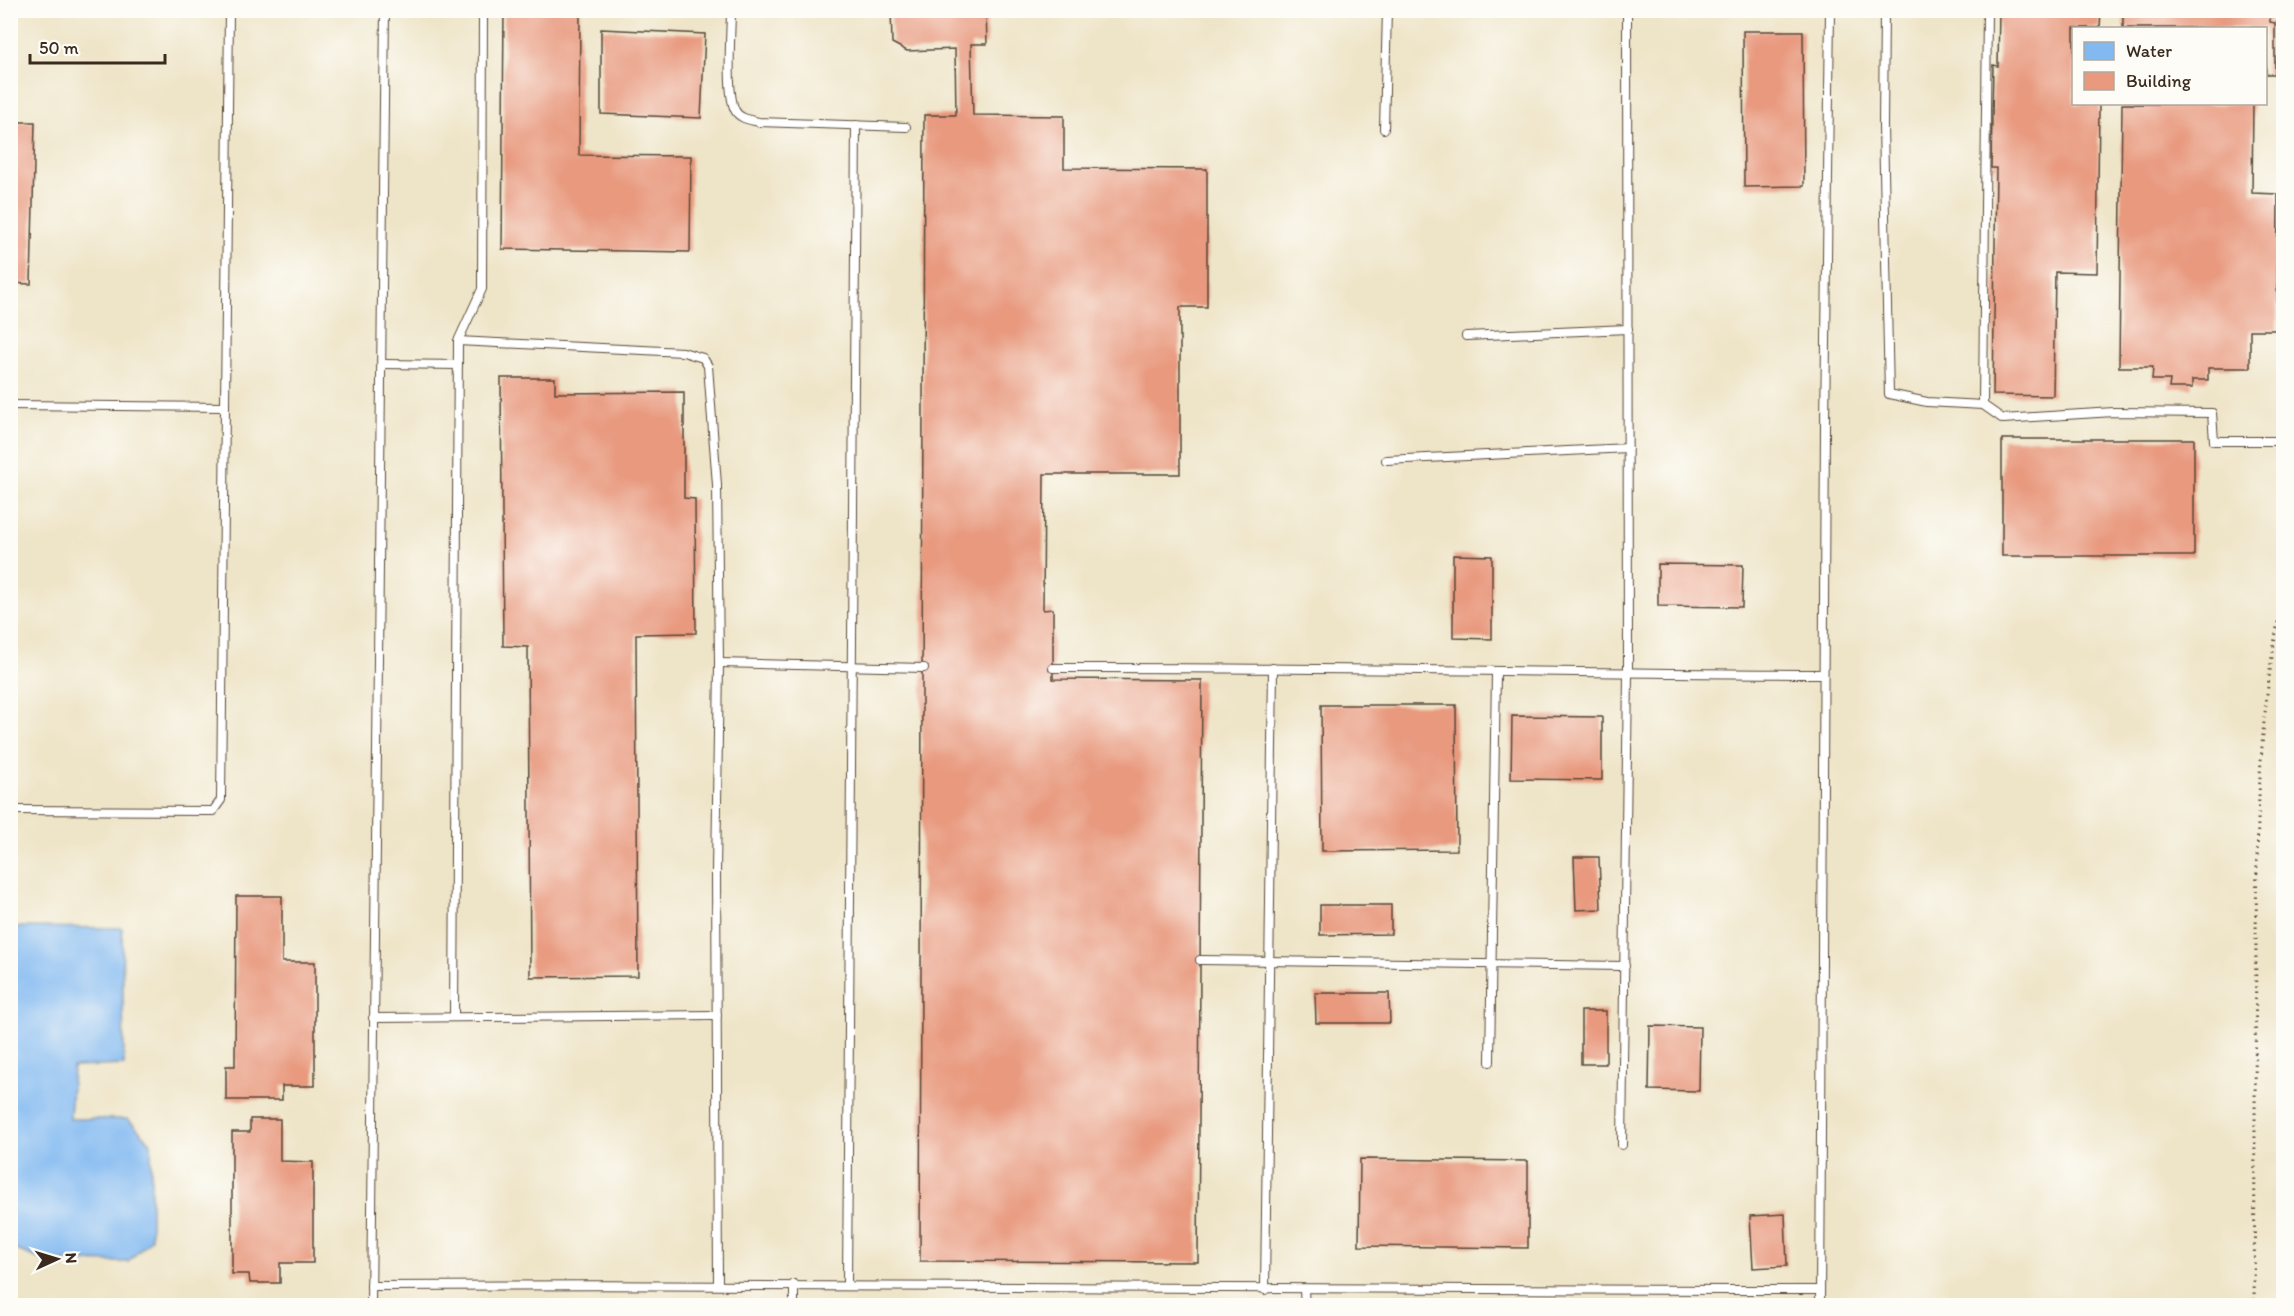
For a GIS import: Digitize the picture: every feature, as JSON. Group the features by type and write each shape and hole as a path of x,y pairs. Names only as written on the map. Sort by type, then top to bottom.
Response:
{"lane":[{"path":"10,810 213,811 221,800 229,10"},
{"path":"371,1305 373,1018 384,364 385,10"},
{"path":"454,1017 458,341 482,289 483,10"},
{"path":"731,10 732,91 735,111 743,118 759,122 906,127"},
{"path":"1384,129 1387,10"},
{"path":"1622,1146 1628,673 1627,10"},
{"path":"1820,1305 1823,674 1830,10"},
{"path":"1884,10 1883,126 1889,394 1927,402 1983,405 2003,419 2114,412 2212,413 2214,441 2283,441"},
{"path":"1983,405 1987,10"},
{"path":"847,1284 854,668 856,126"},
{"path":"1466,336 1628,329"},
{"path":"458,341 683,352 703,358 708,366 717,485 719,663 718,1284"},
{"path":"384,364 458,366"},
{"path":"10,405 225,407"},
{"path":"1386,460 1628,448"},
{"path":"719,663 924,668"},
{"path":"1053,668 1823,674"},
{"path":"1265,1290 1273,668"},
{"path":"1491,1062 1496,672"},
{"path":"1200,960 1625,966"},
{"path":"373,1018 717,1015"},
{"path":"794,1284 794,1305"},
{"path":"371,1286 847,1284 1265,1290 1820,1290"},
{"path":"1304,1290 1305,1305"}],"path":[{"path":"2254,1305 2258,817 2262,731 2274,638 2283,593"}],"water":[{"path":"11,927 122,928 124,1065 73,1067 70,1119 128,1119 151,1143 151,1239 128,1262 45,1261 11,1248"}],"building":[{"path":"504,10 580,10 579,155 691,156 690,252 502,249"},
{"path":"891,10 986,10 987,44 971,44 973,115 1064,116 1064,168 1207,169 1207,307 1180,307 1180,474 1044,474 1043,610 1053,609 1053,679 1202,680 1198,1262 920,1261 924,115 956,115 955,49 907,51 892,43"},
{"path":"1999,10 2101,10 2100,27 2072,27 2072,105 2099,105 2097,273 2055,272 2053,396 1993,395 1996,168 1991,168 1993,65 1998,66"},
{"path":"2123,10 2270,10 2270,22 2275,23 2275,74 2267,74 2267,27 2123,27"},
{"path":"601,29 705,34 701,118 601,114"},
{"path":"1743,31 1803,31 1804,186 1744,187"},
{"path":"2122,105 2253,105 2252,193 2278,194 2277,330 2250,330 2250,368 2208,368 2208,380 2192,380 2192,388 2169,388 2170,380 2152,380 2153,367 2119,367"},
{"path":"10,122 35,122 31,284 10,283"},
{"path":"501,378 555,378 555,393 684,392 684,498 695,499 696,633 636,634 638,976 530,977 528,647 503,646"},
{"path":"2002,439 2194,439 2194,556 2002,556"},
{"path":"1453,555 1492,556 1492,639 1453,638"},
{"path":"1658,564 1743,565 1742,607 1658,606"},
{"path":"1321,705 1456,705 1457,850 1322,851"},
{"path":"1512,716 1602,717 1602,780 1511,779"},
{"path":"1574,857 1599,857 1601,909 1576,910"},
{"path":"236,896 282,896 282,962 315,962 315,1086 282,1086 282,1100 226,1100 226,1066 235,1066"},
{"path":"1320,905 1391,905 1391,934 1320,935"},
{"path":"1315,993 1389,993 1390,1023 1316,1023"},
{"path":"1581,1011 1606,1011 1606,1064 1581,1064"},
{"path":"1650,1026 1700,1027 1699,1091 1649,1090"},
{"path":"250,1119 280,1119 280,1161 313,1162 313,1263 280,1263 280,1283 250,1283 249,1274 232,1274 232,1132 250,1132"},
{"path":"1360,1159 1528,1161 1528,1248 1359,1246"},
{"path":"1785,1214 1787,1266 1753,1268 1750,1216"}]}
